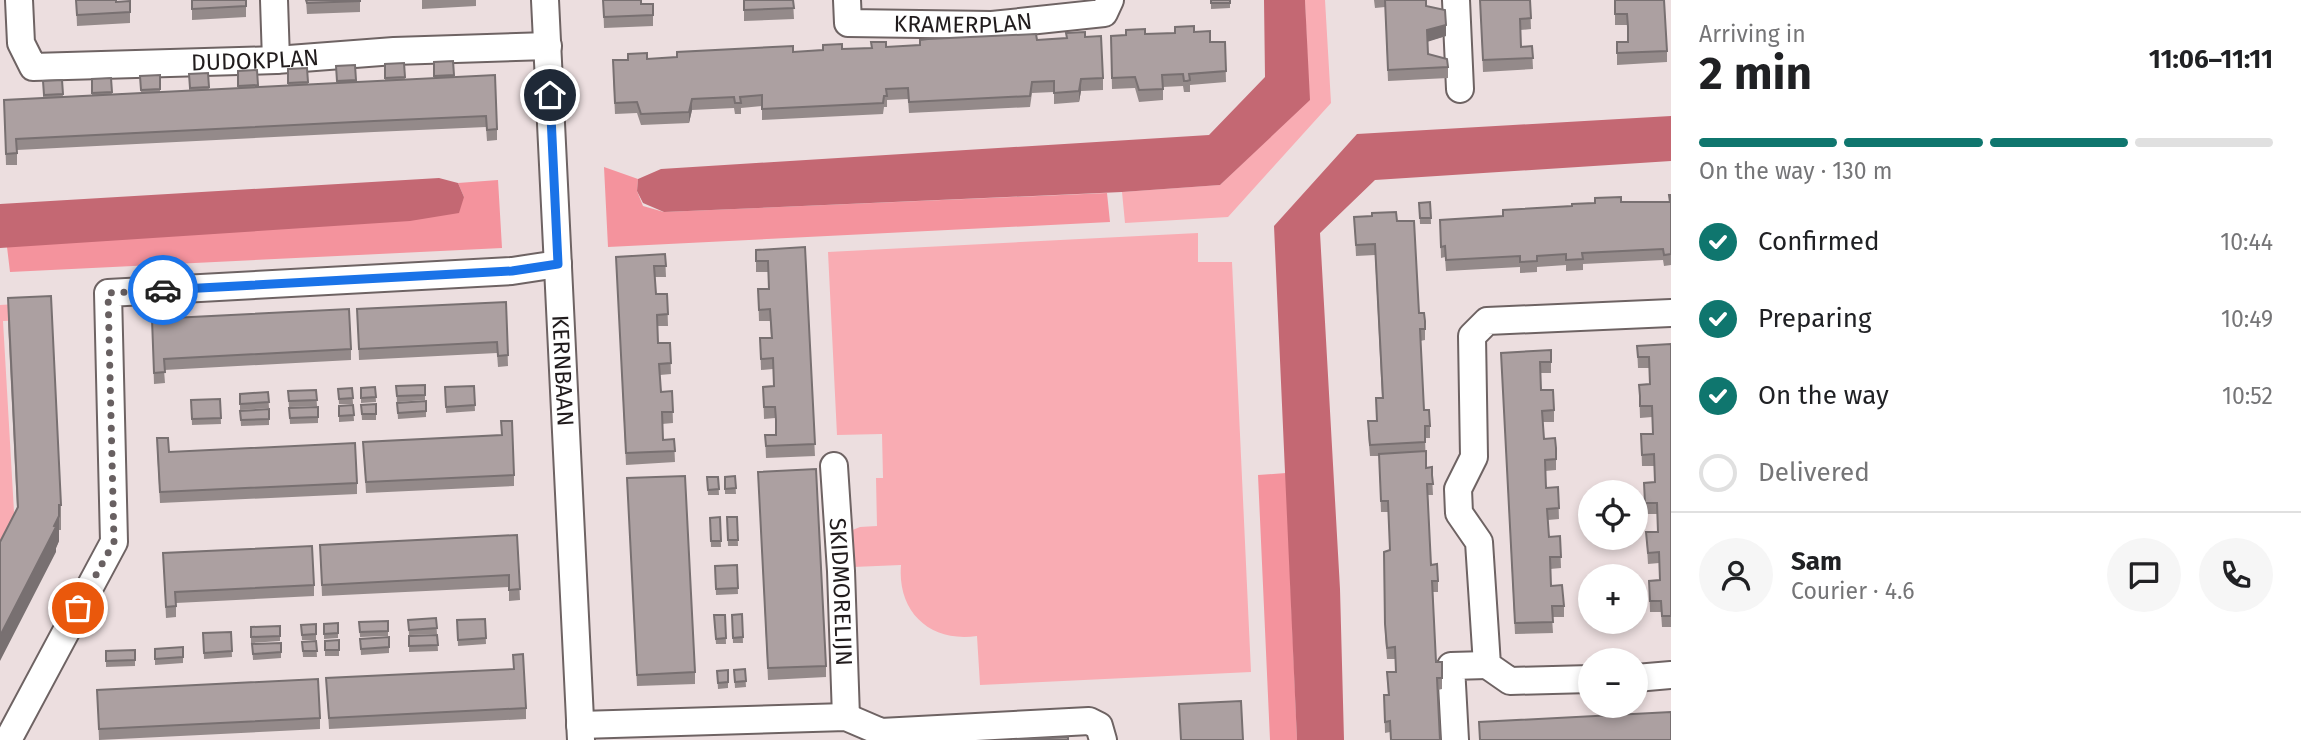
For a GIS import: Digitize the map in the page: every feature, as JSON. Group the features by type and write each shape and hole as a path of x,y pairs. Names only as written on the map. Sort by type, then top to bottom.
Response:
{"street":[{"name":"DUDOKPLAN","path":"19,0 21,43 33,67 276,60 407,50 548,46"},
{"path":"274,0 276,60"},
{"name":"KERNBAAN","path":"545,0 581,732"},
{"name":"KRAMERPLAN","path":"847,11 992,25 1104,13 1110,0"},
{"path":"1456,0 1461,89"},
{"path":"8,740 114,542 108,293 512,271 558,264"},
{"path":"1487,665 1479,542 1459,513 1458,489 1474,457 1472,336 1487,321 1671,313"},
{"name":"SKIDMORELIJN","path":"834,466 846,717"},
{"path":"1455,740 1451,666 1487,665 1510,681 1578,679"},
{"path":"1648,677 1671,676"},
{"path":"581,732 846,717 881,732 1089,721 1098,726 1103,740"}],"shaded area":[{"path":"1264,0 1305,0 1310,100 1220,185 1122,192 664,212 643,203 637,191 638,179 661,169 1209,135 1265,77"},
{"path":"1305,0 1325,0 1331,103 1228,217 1125,223 1122,192 1220,185 1309,100"},
{"path":"1671,116 1671,161 1375,180 1320,233 1340,589 1344,740 1297,740 1274,226 1357,134"},
{"path":"604,167 638,179 637,191 643,206 664,212 1107,193 1110,222 608,247"},
{"path":"439,178 458,183 464,197 459,213 410,221 0,248 0,204"},
{"path":"498,180 502,248 10,272 7,247 464,197 458,183"},
{"path":"1198,233 1198,262 1232,262 1251,672 980,685 977,636 945,634 920,621 905,597 901,582 901,565 853,567 850,531 860,527 877,526 876,478 883,478 882,434 837,435 828,252"},
{"path":"51,302 52,319 3,321 15,529 0,555 0,305"},
{"path":"1286,473 1297,740 1270,740 1258,475"}],"building":[{"path":"76,0 130,1 130,12 77,15"},
{"path":"192,0 246,0 246,6 192,9"},
{"path":"306,0 360,0 360,1 307,3"},
{"path":"603,0 641,0 641,4 653,4 653,15 604,17"},
{"path":"744,0 793,0 794,8 744,10"},
{"path":"1211,0 1230,0 1230,3 1211,3"},
{"path":"1385,0 1426,0 1426,6 1445,10 1446,25 1427,30 1428,54 1447,59 1448,67 1388,70"},
{"path":"1480,0 1530,0 1531,18 1520,19 1521,47 1532,46 1533,58 1483,60"},
{"path":"1615,0 1664,0 1667,51 1617,53 1617,42 1628,42 1628,27 1627,14 1615,14"},
{"path":"1194,26 1194,32 1210,31 1210,42 1225,42 1226,71 1189,74 1190,80 1187,81 1184,81 1183,74 1162,75 1163,89 1139,90 1135,77 1112,78 1111,36 1126,35 1126,30 1145,29 1145,34 1175,33 1175,27"},
{"path":"1085,32 1085,37 1101,36 1103,78 1081,79 1079,91 1054,93 1054,81 1032,82 1030,96 909,102 908,88 886,89 887,96 884,96 883,103 762,109 762,95 740,97 741,103 735,103 734,97 692,99 689,112 641,114 637,102 615,103 613,60 628,60 628,54 647,53 647,59 677,57 677,52 793,46 793,52 823,50 823,45 842,44 842,49 872,48 871,42 886,42 886,47 920,45 920,40 928,39 1036,34 1037,40 1067,38 1066,33"},
{"path":"453,61 454,75 434,76 434,62"},
{"path":"404,63 405,77 385,78 385,64"},
{"path":"355,65 356,80 337,81 336,66"},
{"path":"307,68 308,82 288,83 288,69"},
{"path":"257,70 258,85 238,86 238,71"},
{"path":"208,73 209,87 190,88 189,74"},
{"path":"160,75 160,89 141,90 140,76"},
{"path":"495,75 497,129 487,130 486,116 16,139 17,153 6,154 4,100"},
{"path":"111,78 112,92 92,93 92,79"},
{"path":"62,80 63,94 44,95 43,81"},
{"path":"1671,195 1671,254 1664,255 1663,249 1582,253 1583,259 1566,260 1566,254 1537,256 1537,261 1520,262 1520,256 1446,260 1445,246 1441,247 1440,220 1503,216 1503,210 1595,203 1595,198 1621,197 1621,202 1670,202"},
{"path":"1430,202 1431,218 1420,218 1419,203"},
{"path":"1396,212 1397,221 1414,221 1419,313 1424,313 1425,321 1425,329 1420,329 1424,410 1429,410 1430,426 1425,426 1425,442 1370,445 1368,421 1377,421 1376,398 1383,398 1375,244 1356,245 1354,217"},
{"path":"805,247 815,444 766,446 765,435 776,435 775,407 764,407 763,387 774,386 773,358 761,359 760,338 772,338 770,309 759,310 758,289 769,289 768,261 756,261 756,250"},
{"path":"665,254 666,266 654,266 656,294 667,294 668,314 657,315 658,343 670,343 671,363 659,364 661,392 672,391 673,412 662,412 663,440 674,439 675,451 626,453 616,257"},
{"path":"51,296 61,505 54,526 56,527 0,636 0,542 18,507 8,298"},
{"path":"506,302 508,355 498,356 497,342 359,349 357,309"},
{"path":"349,309 351,349 164,359 165,372 154,373 152,319"},
{"path":"1671,344 1671,616 1662,616 1661,601 1650,601 1649,581 1660,580 1659,552 1648,553 1648,550 1648,532 1658,532 1657,503 1648,503 1648,483 1655,482 1654,454 1642,455 1641,434 1653,434 1652,406 1640,406 1639,385 1650,384 1649,357 1638,357 1637,346"},
{"path":"1551,350 1551,362 1540,362 1541,390 1553,390 1554,410 1542,411 1544,439 1555,438 1556,448 1556,459 1545,460 1546,488 1558,487 1559,508 1547,509 1549,537 1560,536 1561,557 1550,557 1551,586 1562,585 1564,606 1552,606 1553,622 1515,623 1501,353"},
{"path":"425,385 425,395 397,396 396,386"},
{"path":"474,386 475,405 446,407 445,387"},
{"path":"375,387 376,397 361,398 361,388"},
{"path":"352,388 353,398 339,399 338,389"},
{"path":"316,390 317,400 289,401 288,391"},
{"path":"268,392 269,402 240,404 240,394"},
{"path":"220,399 221,418 192,419 191,400"},
{"path":"426,401 426,411 398,413 397,403"},
{"path":"376,404 376,414 362,414 361,405"},
{"path":"353,405 354,415 339,416 339,406"},
{"path":"318,407 318,417 290,418 289,408"},
{"path":"269,409 269,419 241,420 240,411"},
{"path":"501,421 512,421 514,475 366,482 363,442 502,435"},
{"path":"157,438 168,438 169,452 355,443 357,483 160,492"},
{"path":"1426,451 1426,468 1432,467 1433,484 1427,484 1431,565 1437,564 1438,581 1432,581 1436,662 1442,662 1442,678 1437,678 1440,740 1391,740 1390,721 1385,722 1384,695 1389,695 1387,672 1396,672 1395,647 1387,648 1385,624 1384,552 1390,550 1388,501 1381,501 1379,454"},
{"path":"816,469 826,666 768,668 758,472"},
{"path":"685,476 695,672 637,675 627,478"},
{"path":"735,476 736,488 725,489 725,477"},
{"path":"707,477 718,477 719,489 708,490"},
{"path":"720,517 721,541 711,541 710,518"},
{"path":"727,517 737,517 738,540 728,540"},
{"path":"517,535 520,589 509,590 509,575 322,585 320,545"},
{"path":"312,546 314,585 175,592 176,606 166,607 163,553"},
{"path":"737,565 738,588 716,589 715,566"},
{"path":"742,614 743,637 733,638 732,615"},
{"path":"714,615 725,615 726,638 716,639"},
{"path":"436,618 437,628 409,630 408,620"},
{"path":"485,619 486,638 458,640 457,620"},
{"path":"388,621 388,631 360,632 359,622"},
{"path":"338,623 338,633 324,634 324,624"},
{"path":"316,624 316,634 302,635 301,625"},
{"path":"280,626 280,636 251,637 251,627"},
{"path":"231,632 232,651 204,653 203,633"},
{"path":"437,635 438,645 409,646 409,636"},
{"path":"389,637 389,647 361,649 360,639"},
{"path":"339,640 339,650 325,650 325,641"},
{"path":"316,641 317,651 303,651 302,642"},
{"path":"281,643 281,652 253,654 252,644"},
{"path":"183,647 183,657 155,659 155,649"},
{"path":"135,650 135,660 106,661 106,651"},
{"path":"523,654 526,708 329,718 326,678 514,669 513,655"},
{"path":"745,669 746,681 735,682 734,670"},
{"path":"728,670 728,682 718,683 717,671"},
{"path":"318,679 320,718 99,729 97,690"},
{"path":"1241,701 1243,740 1181,740 1179,704"},
{"path":"1671,712 1671,740 1480,740 1479,722 1578,717 1648,718 1648,713"},
{"path":"1068,737 1068,740 1012,740"}],"way so far":[{"path":"78,608 114,542 108,293 163,290"}],"route":[{"path":"163,290 512,271 558,264 550,95"}]}
